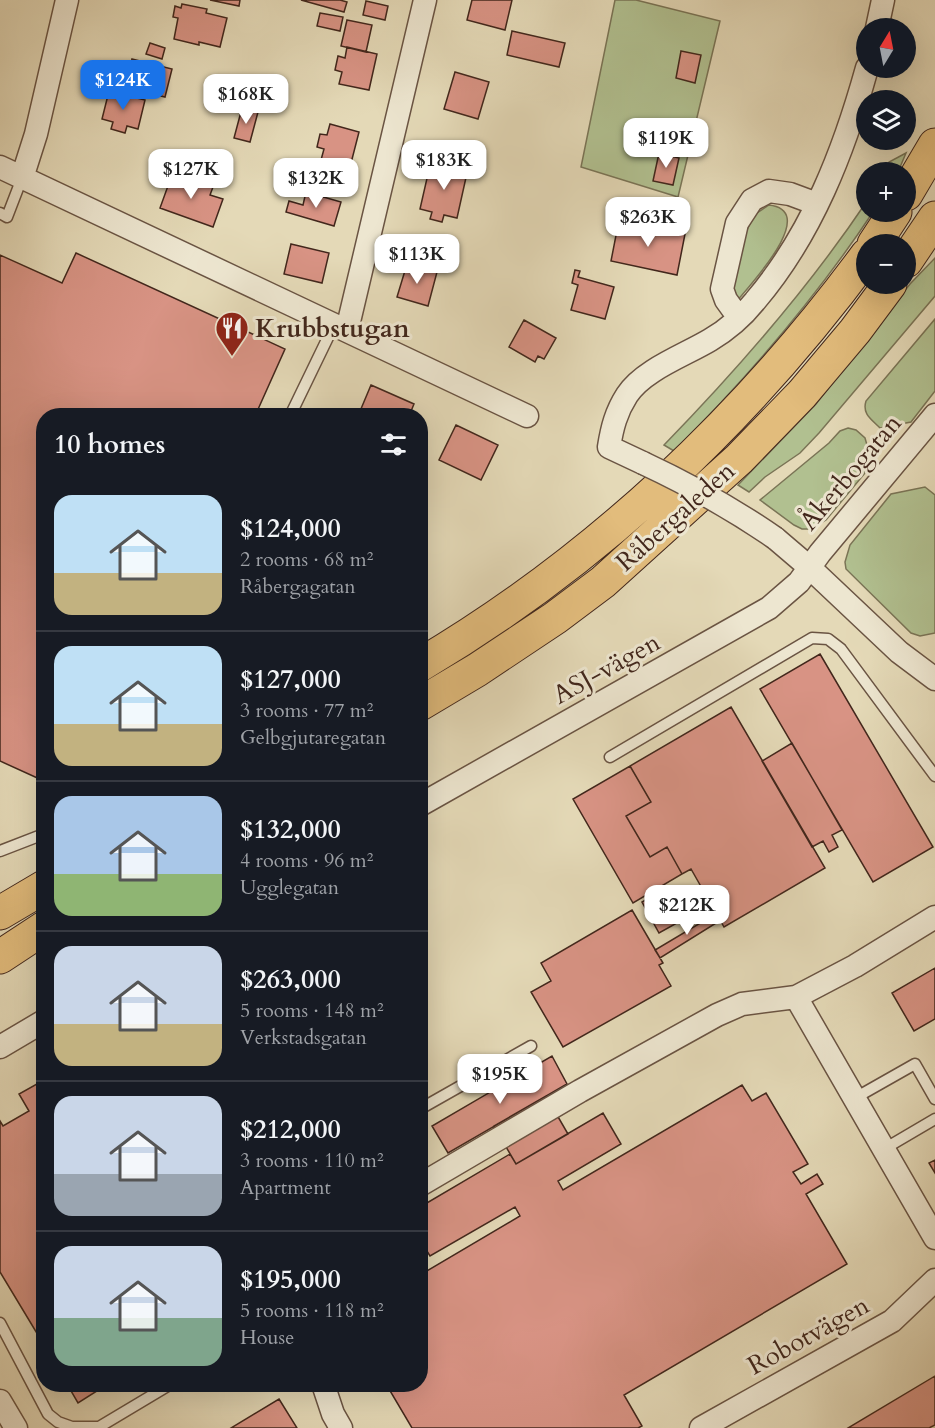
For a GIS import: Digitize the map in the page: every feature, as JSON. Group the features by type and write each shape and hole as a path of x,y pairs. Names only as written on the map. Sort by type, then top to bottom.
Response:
{"main road":[{"path":"916,177 935,145"},
{"path":"916,246 935,218"},
{"name":"Råbergaleden","path":"428,660 539,588 637,507 708,441 773,373 824,313 856,270"},
{"name":"Råbergaleden","path":"428,699 555,618 603,582 739,459 794,402 855,331 883,294"},
{"path":"0,913 36,892"},
{"path":"0,957 36,933"}],"street":[{"path":"22,178 36,134 67,0"},
{"path":"340,328 425,0"},
{"path":"878,18 883,0"},
{"path":"864,78 838,158 798,243 754,302 739,318 711,339 655,371 628,393 617,412 609,447 697,488 775,538 899,651 935,679"},
{"path":"0,167 527,416"},
{"path":"739,318 726,300 722,289 737,223 752,200 769,191 790,194 817,204"},
{"name":"Åkerbogatan","path":"809,567 935,414"},
{"name":"ASJ-vägen","path":"428,800 769,608 799,582 809,567"},
{"path":"428,1180 580,1091 717,1015 742,1004 772,1002 796,997 855,966 935,917"},
{"path":"796,997 935,1238"},
{"path":"0,1047 36,1026"},
{"name":"Robotvägen","path":"701,1428 740,1419 892,1321 935,1280"},
{"path":"326,1392 333,1414 341,1428"},
{"path":"0,1401 16,1428"}],"lane":[{"path":"0,213 7,217 22,178"},
{"path":"295,408 340,328"},
{"path":"610,757 812,638 828,639 841,649 935,776"},
{"path":"0,851 36,837"},
{"path":"428,1104 531,1046"},
{"path":"855,1098 915,1064 935,1099"},
{"path":"884,1149 935,1119"},
{"path":"0,1323 36,1391"},
{"path":"36,1392 48,1414 58,1422 72,1427 99,1427 158,1392"}],"green space":[{"path":"615,0 636,0 720,21 678,197 581,167"},
{"path":"906,153 902,162 889,162"},
{"path":"769,205 783,210 787,220 785,234 766,265 736,302 733,287 745,234 754,215"},
{"path":"856,217 856,222 866,222 804,306 728,395 674,451 664,445 771,328"},
{"path":"935,258 935,296 819,433 800,453 765,477 749,492 738,485 816,404 902,294 916,294 916,278"},
{"path":"935,319 935,391 911,422 880,428 866,413 866,401"},
{"path":"848,428 856,430 865,438 867,445 865,473 826,520 810,529 802,529 760,500 829,443 840,431"},
{"path":"925,487 935,495 935,633 920,636 911,633 846,569 845,562 850,545 891,494"}],"building":[{"path":"210,0 240,0 239,6"},
{"path":"301,0 340,0 347,2 344,12"},
{"path":"472,0 512,0 505,30 467,20"},
{"path":"366,1 388,6 385,20 363,15"},
{"path":"182,4 207,9 206,13 227,18 220,47 174,39 178,18 173,17 175,6 181,8"},
{"path":"320,13 343,17 340,31 317,26"},
{"path":"347,20 372,25 366,52 341,46"},
{"path":"512,31 565,43 559,67 507,55"},
{"path":"150,43 165,48 162,59 146,54"},
{"path":"347,47 377,54 369,90 339,84 342,72 335,70 338,56 345,58"},
{"path":"681,51 701,55 695,83 676,78"},
{"path":"132,59 172,69 165,97 141,91 145,75 129,71"},
{"path":"455,72 489,82 478,119 444,109"},
{"path":"109,91 145,100 138,129 127,126 125,133 111,129 113,122 102,119"},
{"path":"242,108 258,112 250,142 234,138"},
{"path":"330,124 359,132 350,167 321,160 324,149 317,147 320,134 327,135"},
{"path":"659,153 679,158 673,185 653,181"},
{"path":"445,161 458,164 456,170 467,173 457,218 444,215 442,222 430,219 432,212 420,209 430,165 443,167"},
{"path":"173,172 213,187 210,195 223,199 213,227 160,208"},
{"path":"306,192 341,202 334,226 286,212 289,201 303,205"},
{"path":"619,220 685,234 677,275 611,261"},
{"path":"291,244 329,253 322,283 284,274"},
{"path":"76,253 285,349 259,408 36,408 36,777 0,761 0,255 62,283"},
{"path":"407,264 437,272 428,306 397,297"},
{"path":"575,270 580,271 578,277 614,287 605,319 571,310 578,285 572,283"},
{"path":"524,320 556,338 544,359 538,356 535,362 509,347"},
{"path":"371,385 414,404 412,408 361,408"},
{"path":"456,425 498,445 481,480 439,460"},
{"path":"820,654 933,847 873,882 760,689"},
{"path":"731,707 825,868 724,927 691,869 682,874 667,847 650,857 626,816 651,802 630,766"},
{"path":"792,743 842,830 832,835 838,847 829,852 823,841 812,847 762,761"},
{"path":"630,766 651,802 626,816 650,857 667,847 682,874 633,903 573,799"},
{"path":"668,887 686,918 659,933 642,902"},
{"path":"632,910 663,963 659,965 671,986 563,1047 531,992 551,981 541,963"},
{"path":"717,913 721,920 660,958 655,950"},
{"path":"935,968 935,1019 914,1031 892,993"},
{"path":"552,1056 567,1084 448,1153 432,1126"},
{"path":"36,1084 36,1332 0,1272 0,1121 3,1126 29,1111 19,1094"},
{"path":"742,1085 752,1101 766,1093 808,1164 793,1172 801,1184 817,1174 823,1184 806,1194 847,1264 624,1395 642,1426 638,1428 412,1428 391,1392 428,1392 428,1270 520,1216 515,1207 430,1256 428,1253 428,1202 510,1154 516,1164 603,1113 621,1144 558,1181 563,1190"},
{"path":"546,1096 568,1134 516,1164 494,1126"},
{"path":"935,1160 935,1173 929,1163"},
{"path":"935,1376 935,1425 929,1428 848,1428"},
{"path":"72,1392 95,1392 78,1403"},
{"path":"279,1399 297,1428 231,1428"}],"place":[{"name":"Krubbstugan","path":"232,357"}]}
